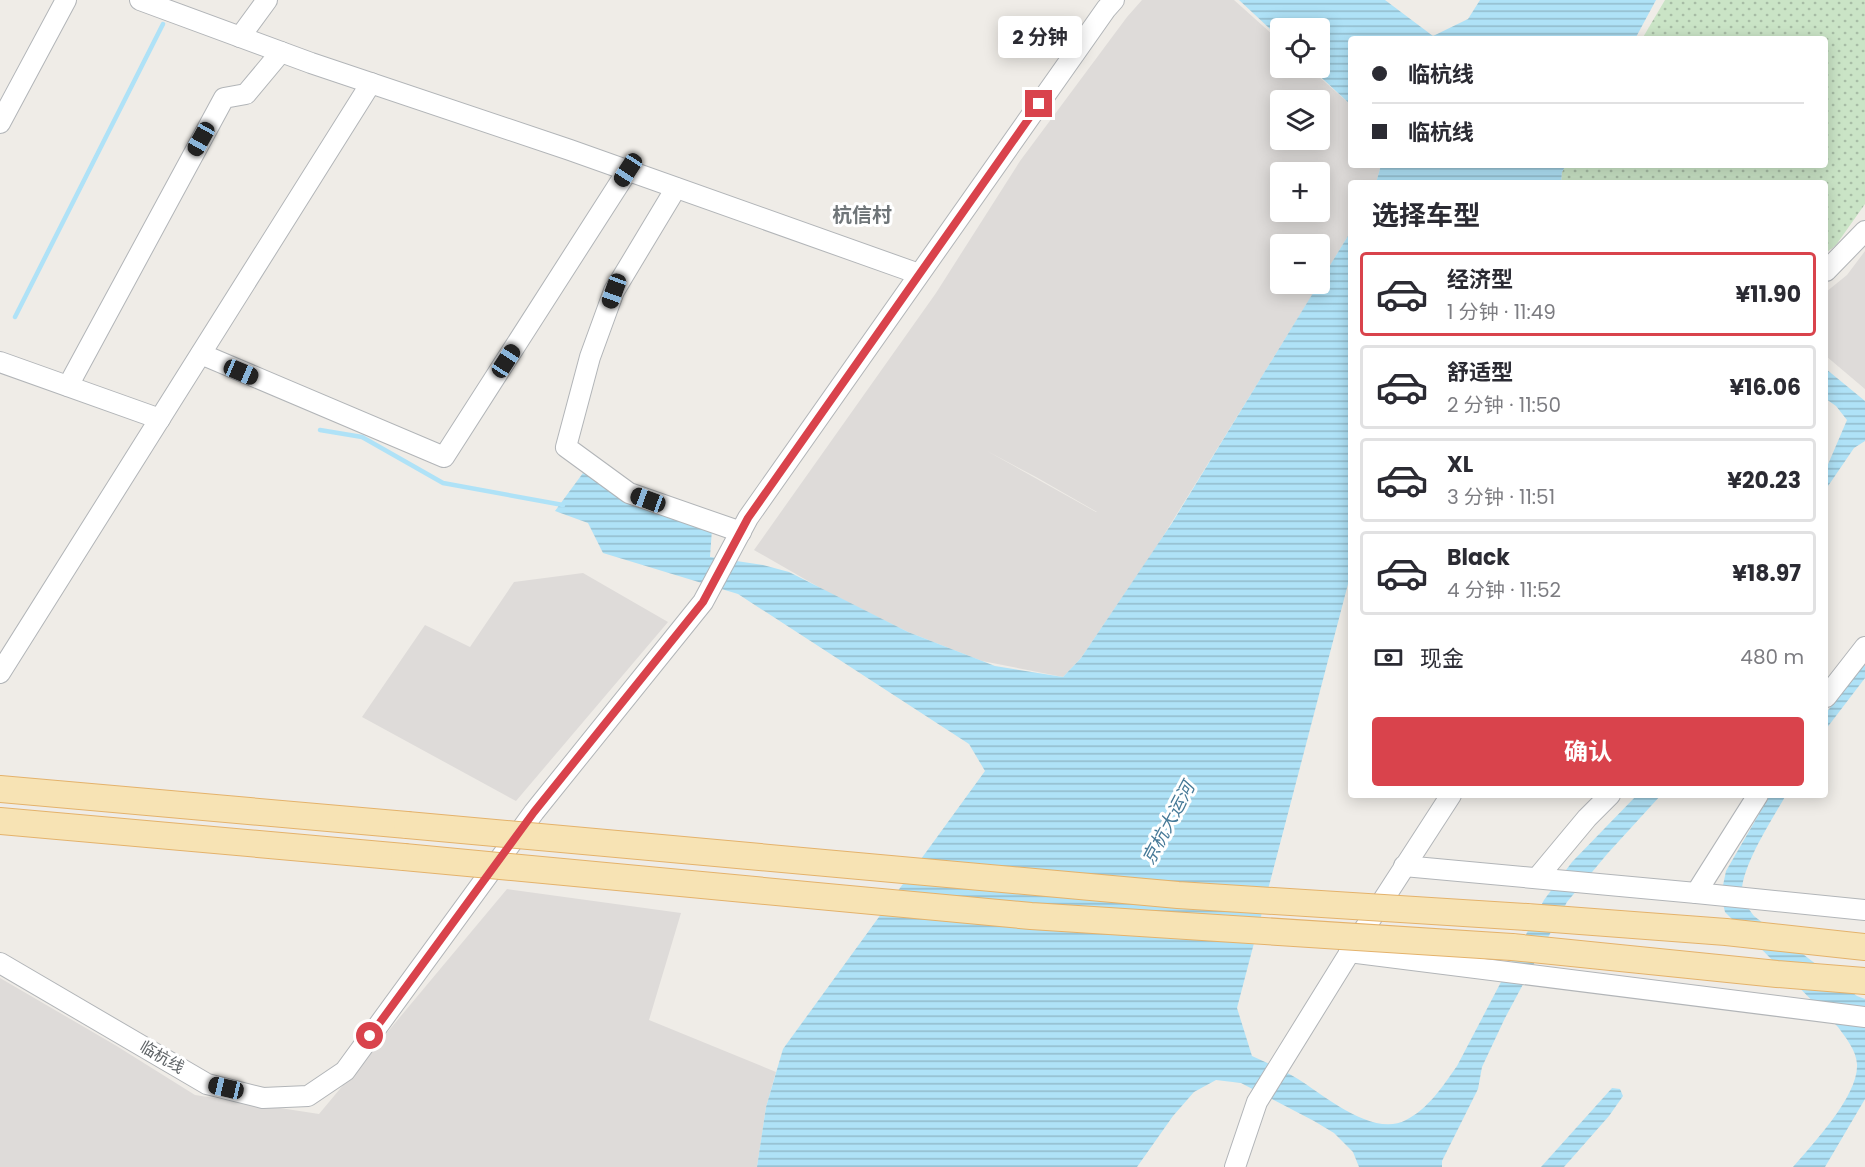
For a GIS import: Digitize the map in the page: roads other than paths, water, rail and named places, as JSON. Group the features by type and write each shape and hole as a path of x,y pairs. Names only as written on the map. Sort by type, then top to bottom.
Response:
{"main road":[{"path":"0,789 1178,895 1726,932 1865,947"},
{"path":"0,821 1031,916 1512,947 1865,981"}],"street":[{"path":"0,123 66,0"},
{"path":"240,37 267,0"},
{"path":"149,2 281,52 628,170 920,274"},
{"name":"临杭线","path":"0,963 207,1084 263,1098 308,1096 345,1071 534,812 703,602 748,518 920,274 1105,3"},
{"path":"68,386 224,98 246,94 281,52"},
{"path":"0,673 371,83"},
{"path":"201,354 444,457 628,170"},
{"path":"676,188 614,291 590,357 566,447 629,493 741,532"},
{"path":"1828,269 1865,231"},
{"path":"0,363 160,419"},
{"path":"1828,694 1865,647"},
{"path":"1235,1167 1257,1102 1349,952 1449,798"},
{"path":"1546,879 1587,818 1608,798"},
{"path":"1696,893 1756,798"},
{"path":"1404,866 1865,910"},
{"path":"1349,952 1865,1017"}],"water":[{"path":"1239,0 1385,0 1433,36 1348,36 1348,102 1322,78 1330,78 1330,18 1270,18 1270,29"},
{"path":"1480,0 1656,0 1637,36 1433,36 1468,19"},
{"path":"1380,168 1564,168 1561,180 1377,180"},
{"name":"京杭大运河","path":"1348,236 1348,584 1237,1008 1252,1056 1292,1076 1335,1104 1364,1119 1393,1124 1414,1115 1434,1096 1457,1066 1544,900 1572,862 1634,798 1658,798 1567,902 1505,1018 1482,1067 1478,1089 1442,1161 1442,1167 1359,1167 1353,1152 1334,1133 1241,1083 1216,1080 1194,1092 1173,1116 1137,1167 757,1167 766,1107 783,1049 985,771 969,744 738,594 603,553 588,523 555,511 583,473 712,529 710,557 763,565 789,572 908,632 995,666 1063,677 1081,658 1172,523 1312,294 1330,294 1330,265"},
{"path":"1828,371 1865,401 1865,441 1854,448 1828,486 1828,464 1847,420 1836,406 1828,400"},
{"path":"1865,661 1865,678 1828,726 1828,710"},
{"path":"1768,798 1784,798 1747,867 1742,890 1744,901 1754,916 1857,996 1865,999 1865,1099 1825,1167 1793,1167 1823,1132 1851,1090 1856,1076 1855,1054 1838,1027 1725,912 1721,895 1726,871"},
{"path":"1612,1088 1620,1089 1623,1096 1609,1116 1564,1167 1541,1167"}],"waterway":[{"path":"15,317 163,24"},
{"path":"320,430 362,437 443,483 563,505"}],"district":[{"name":"杭信村","path":"862,215"}]}
